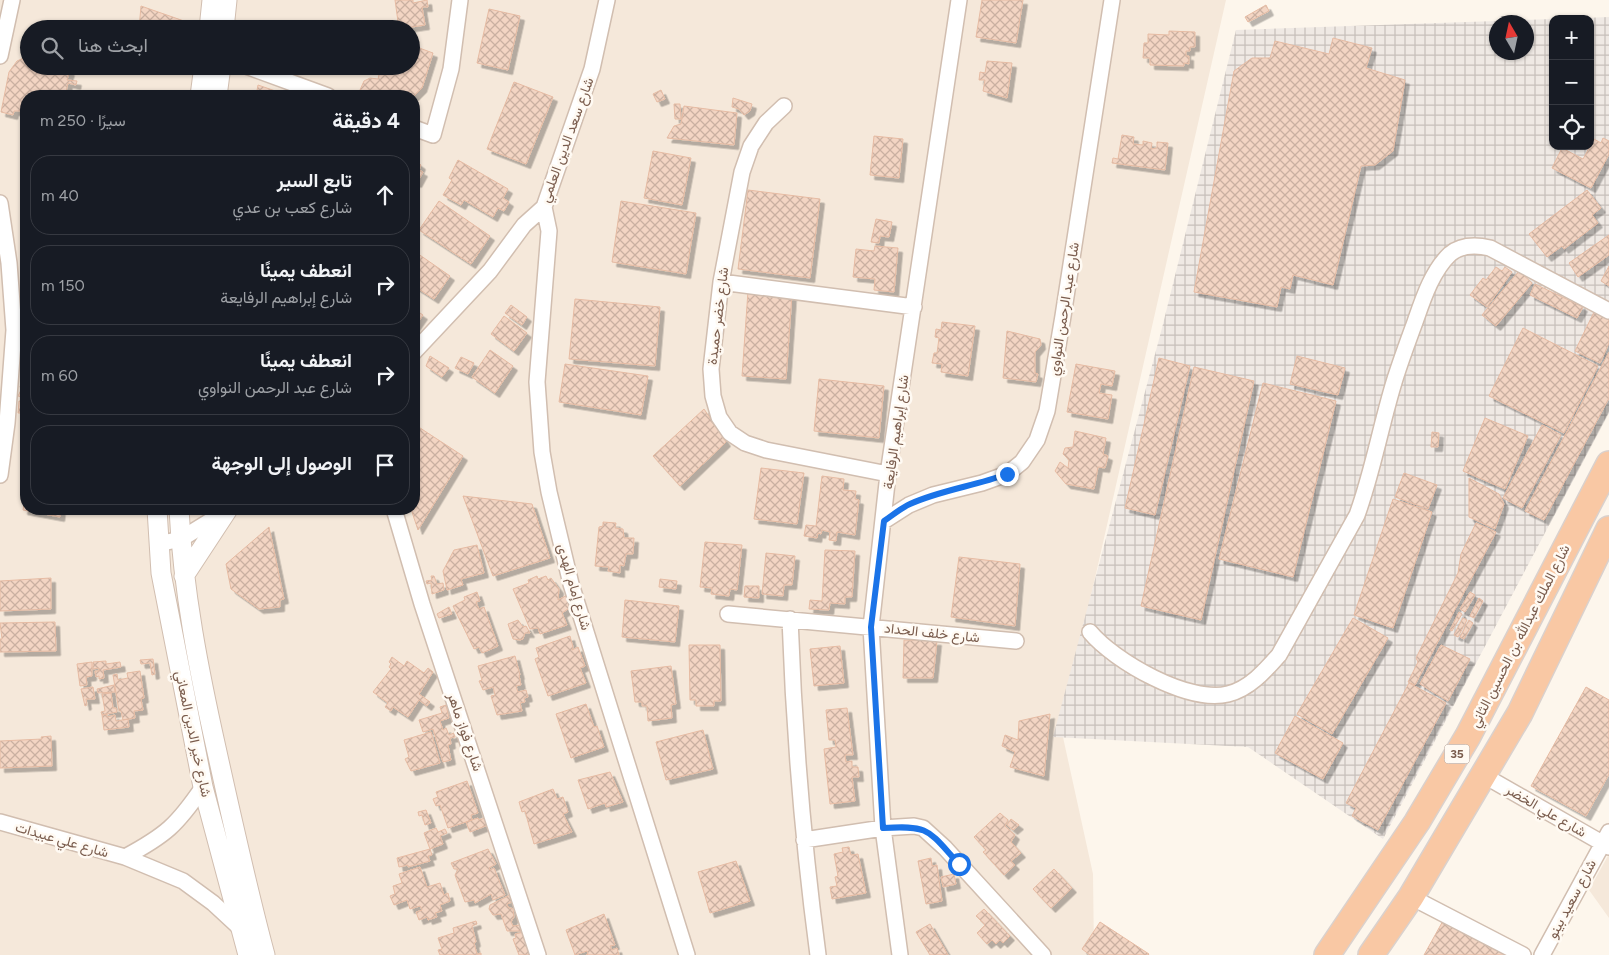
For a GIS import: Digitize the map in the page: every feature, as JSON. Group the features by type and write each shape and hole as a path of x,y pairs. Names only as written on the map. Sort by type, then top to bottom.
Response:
{"highway":[{"name":"شارع الملك عبدالله بن الحسين الثاني","path":"1327,955 1417,822 1468,736 1609,464"},
{"name":"35","path":"1371,955 1411,897 1520,713 1609,529"}],"street":[{"path":"0,56 12,0"},
{"path":"209,20 212,0"},
{"path":"225,20 227,0"},
{"path":"420,130 433,135 450,70 460,0"},
{"name":"شارع سعد الدين العلمي","path":"420,346 490,271 524,225 544,207 592,69 607,0"},
{"name":"شارع إبراهيم الرفايعة","path":"900,955 883,828 871,627 888,474 959,0"},
{"name":"شارع عبد الرحمن النواوي","path":"884,521 909,504 933,495 982,484 1007,474 1022,462 1037,440 1047,412 1064,316 1112,0"},
{"path":"201,90 203,75"},
{"path":"218,90 220,75"},
{"path":"271,75 312,90"},
{"name":"شارع خضر حميدة","path":"784,106 766,124 751,146 742,172 722,282 711,369 713,396 719,417 730,432 745,443 766,450 888,474"},
{"path":"0,203 14,330 7,423 0,475"},
{"name":"شارع إمام الهدى","path":"544,207 549,231 537,382 542,452 549,492 571,584 687,955"},
{"path":"1090,632 1114,655 1175,687 1199,694 1218,696 1230,694 1248,686 1267,670 1279,655 1357,515 1366,493 1401,362 1422,302 1434,276 1451,253 1464,247 1478,245 1490,248 1609,311"},
{"path":"722,282 914,307"},
{"name":"شارع خير الدين المعاني","path":"157,515 158,544 168,612 203,787 248,955"},
{"name":"شارع خير الدين المعاني","path":"182,515 181,540 184,576 204,694 243,870 265,955"},
{"path":"158,544 181,540 219,515"},
{"path":"184,576 224,515"},
{"name":"شارع فواز ماهر","path":"396,515 422,604 538,955"},
{"name":"شارع خلف الحداد","path":"728,614 1016,641"},
{"path":"790,619 794,723 804,840 818,955"},
{"name":"شارع علي الخضر","path":"1484,775 1607,841"},
{"name":"شارع علي عبيدات","path":"125,857 159,839 183,817 203,787"},
{"name":"شارع علي عبيدات","path":"0,822 125,857 183,882 213,903 240,928"},
{"path":"804,840 883,828 914,826 930,833 1043,955"},
{"name":"شارع سعيد بينو","path":"1542,955 1607,841"},
{"path":"1411,897 1523,955"}],"shaded area":[{"path":"0,0 1226,0 1061,728 1093,874 1094,955 0,955"},
{"path":"1609,17 1609,412 1383,839 1248,747 1053,737 1162,328 1236,30 1489,21 1489,60 1534,60 1534,20 1549,19 1549,150 1594,150 1594,18"},
{"path":"1609,854 1609,918 1589,890"}],"building":[{"path":"395,0 413,0 413,3 427,0 428,7 422,7 425,25 420,26 420,20 398,20"},
{"path":"982,0 1023,0 1016,43 976,37"},
{"path":"1266,5 1269,11 1248,22 1245,17"},
{"path":"141,6 181,20 140,20"},
{"path":"489,9 520,16 508,70 477,63"},
{"path":"1169,31 1195,32 1195,47 1190,47 1190,51 1186,51 1186,56 1189,56 1189,64 1184,63 1184,66 1150,65 1150,58 1143,58 1144,43 1148,43 1148,34 1169,35"},
{"path":"1333,38 1372,48 1366,68 1405,80 1393,151 1375,165 1361,166 1333,285 1293,275 1290,289 1281,287 1277,307 1194,292 1234,71 1252,58 1270,58 1275,41 1329,54"},
{"path":"420,48 433,53 420,90 360,90 364,81 370,78 378,79 379,75 420,75"},
{"path":"20,60 20,75 69,75 67,80 77,81 76,85 68,83 66,90 20,90 20,111 14,111 13,115 1,112 9,72"},
{"path":"987,61 1012,63 1007,98 983,91 985,80 979,80 980,72 985,73"},
{"path":"514,82 553,97 526,164 487,149"},
{"path":"258,85 273,90 257,90"},
{"path":"661,90 665,99 657,102 653,94"},
{"path":"733,98 752,104 750,111 744,115 739,109 732,107"},
{"path":"674,104 680,104 681,119 675,119"},
{"path":"684,106 737,113 734,145 667,138 674,126 681,124"},
{"path":"1122,135 1134,137 1133,144 1143,145 1143,141 1152,143 1151,149 1157,148 1157,142 1168,143 1165,170 1112,163 1113,158 1118,159"},
{"path":"874,136 903,139 899,178 870,175"},
{"path":"1603,138 1609,141 1609,154 1591,188 1552,168 1561,150 1566,150 1583,159 1588,150 1594,150 1594,139 1601,143"},
{"path":"653,151 691,158 682,205 644,198"},
{"path":"458,160 508,189 503,198 509,202 504,211 498,208 493,217 464,200 461,205 443,195 452,180 449,178"},
{"path":"748,190 820,199 810,278 738,269"},
{"path":"1587,190 1601,208 1592,215 1598,223 1564,249 1562,246 1547,257 1529,234"},
{"path":"439,201 490,236 471,264 420,231"},
{"path":"621,201 696,213 686,274 612,262"},
{"path":"876,219 892,222 889,237 880,236 879,243 871,242"},
{"path":"1609,235 1609,255 1578,277 1569,263"},
{"path":"875,246 898,248 894,292 874,290 875,279 853,277 856,249 874,251"},
{"path":"420,255 450,276 434,299 420,290"},
{"path":"1609,266 1609,286 1601,281"},
{"path":"1496,267 1502,271 1505,267 1512,272 1487,307 1470,295 1483,278 1486,280"},
{"path":"1519,271 1532,283 1496,326 1482,315"},
{"path":"1535,284 1583,307 1577,318 1530,295"},
{"path":"748,291 792,294 786,379 742,376"},
{"path":"575,299 660,307 655,366 569,359"},
{"path":"511,305 527,317 522,325 505,313"},
{"path":"1594,312 1609,320 1609,343 1600,363 1575,351"},
{"path":"504,316 527,333 514,351 491,334"},
{"path":"942,322 975,326 968,376 941,372 942,364 932,363 934,353 937,353 939,338 935,337 936,329 941,330"},
{"path":"1523,328 1598,366 1564,433 1489,396"},
{"path":"1007,331 1040,339 1041,345 1035,352 1035,373 1038,374 1036,382 1003,378"},
{"path":"490,350 513,366 495,393 472,377"},
{"path":"1609,352 1609,398 1544,520 1525,511"},
{"path":"430,356 449,368 442,377 426,366"},
{"path":"1297,356 1345,368 1338,395 1290,384"},
{"path":"461,357 474,363 468,374 455,368"},
{"path":"1159,358 1190,366 1155,515 1125,508"},
{"path":"565,364 648,376 641,415 559,402"},
{"path":"1076,364 1115,371 1112,386 1101,384 1099,393 1112,395 1108,419 1067,412"},
{"path":"1194,367 1254,381 1201,620 1141,606"},
{"path":"819,379 884,386 879,438 814,431"},
{"path":"1263,383 1336,401 1293,577 1219,559"},
{"path":"19,401 20,401 20,413 18,413"},
{"path":"704,409 726,442 680,486 653,456"},
{"path":"1485,418 1528,436 1505,489 1463,471"},
{"path":"1542,425 1561,435 1522,508 1503,498"},
{"path":"420,428 463,456 418,530 413,515 420,515"},
{"path":"1075,431 1106,438 1103,454 1108,456 1105,468 1098,467 1094,489 1066,484 1055,471 1060,462 1068,468 1069,460 1063,454 1065,448 1073,447"},
{"path":"1432,432 1439,433 1438,447 1431,447"},
{"path":"761,468 804,473 797,524 754,519"},
{"path":"1404,473 1437,485 1428,509 1395,497"},
{"path":"822,476 844,479 843,490 856,491 855,499 859,500 855,535 837,532 836,541 829,540 830,532 822,530 821,534 818,533 817,538 804,536 806,525 816,526"},
{"path":"1469,478 1499,494 1504,504 1495,529 1469,517"},
{"path":"463,496 532,504 550,558 493,576"},
{"path":"1393,499 1432,512 1393,628 1354,615"},
{"path":"603,522 616,523 615,528 623,529 624,538 634,538 633,554 626,554 624,566 620,565 620,573 608,571 609,567 595,566 599,527 603,526"},
{"path":"1476,523 1496,532 1415,685 1408,682 1418,662 1416,658 1458,573 1461,554"},
{"path":"269,527 284,599 280,600 280,607 259,609 231,589 226,564"},
{"path":"705,542 742,545 737,590 730,589 729,596 711,594 712,588 700,587"},
{"path":"477,545 484,573 461,579 463,585 447,590 443,571 454,550"},
{"path":"825,550 855,551 852,597 845,597 845,604 830,603 829,610 809,609 810,600 822,601"},
{"path":"766,553 795,556 792,585 784,585 783,596 762,594"},
{"path":"959,557 1020,564 1015,626 951,617"},
{"path":"431,576 434,576 437,584 443,583 444,590 432,594 431,583 427,584 426,581 432,580"},
{"path":"537,576 538,579 546,576 548,580 551,578 559,589 558,600 567,595 571,607 562,613 567,625 540,634 538,628 530,629 513,589 529,583 528,580"},
{"path":"51,578 51,609 0,611 0,581"},
{"path":"660,579 677,581 676,589 659,587"},
{"path":"745,586 759,586 759,598 744,597"},
{"path":"477,592 480,601 476,602 479,609 484,607 498,646 482,653 479,647 474,649 453,606 465,600 464,597"},
{"path":"1470,592 1475,595 1465,612 1460,609"},
{"path":"1479,598 1483,601 1474,618 1470,616"},
{"path":"625,600 679,606 675,642 622,637"},
{"path":"449,607 452,614 439,618 437,614"},
{"path":"1459,612 1462,614 1452,631 1450,630"},
{"path":"1353,618 1388,638 1332,734 1297,714"},
{"path":"1463,618 1467,620 1458,637 1454,635"},
{"path":"518,620 523,627 526,626 530,633 525,633 523,639 520,640 513,639 508,624"},
{"path":"1469,620 1473,623 1464,639 1460,637"},
{"path":"55,622 56,651 0,652 0,639 2,639 0,623"},
{"path":"570,636 572,650 578,647 585,666 580,668 586,683 548,696 535,659 539,657 536,648"},
{"path":"904,640 937,641 933,678 903,678"},
{"path":"689,645 720,645 721,701 714,701 714,706 696,706 696,700 690,700"},
{"path":"1441,645 1470,659 1448,701 1420,684"},
{"path":"840,646 844,683 814,686 810,649"},
{"path":"515,656 521,685 516,686 518,692 526,690 528,697 524,698 525,702 520,703 522,711 497,715 491,696 495,695 493,687 483,690 479,681 482,680 478,666"},
{"path":"392,657 404,666 407,661 424,673 428,668 433,672 419,694 430,702 427,706 419,700 408,717 393,707 391,711 385,707 388,703 373,692 391,669 389,662"},
{"path":"153,659 155,674 152,675 150,663 141,664 140,660"},
{"path":"106,661 106,664 120,662 121,667 103,670 104,678 99,679 99,676 96,677 95,671 99,671 99,668 93,669 93,662"},
{"path":"92,662 92,676 86,677 87,685 80,686 77,664"},
{"path":"671,666 676,704 671,705 672,718 648,721 647,706 642,706 642,702 635,702 631,671"},
{"path":"140,671 144,698 141,699 143,710 134,711 135,718 123,720 121,711 119,711 113,675 117,674 118,680 128,678 127,673"},
{"path":"1409,683 1446,703 1378,830 1352,816 1356,808 1346,803"},
{"path":"114,685 115,692 98,693 97,689"},
{"path":"93,687 95,699 86,699 87,705 85,706 81,689"},
{"path":"1586,687 1609,700 1609,774 1586,816 1531,786"},
{"path":"111,693 113,708 116,708 117,712 102,715 101,712 105,711 102,694"},
{"path":"586,704 594,727 597,726 604,747 571,758 556,714"},
{"path":"446,705 449,718 440,721 443,730 446,728 449,735 454,733 455,737 450,738 451,744 448,745 451,760 443,762 433,729 423,732 419,720 442,713 440,707"},
{"path":"847,708 853,755 845,755 846,762 852,761 852,767 858,767 859,777 852,777 855,801 830,804 824,749 836,747 835,740 829,740 826,710"},
{"path":"107,714 107,717 115,715 116,721 128,719 129,727 104,730 102,715"},
{"path":"1050,714 1044,776 1010,767 1015,752 1002,746 1005,735 1018,740 1019,721"},
{"path":"1295,716 1343,743 1323,779 1275,753"},
{"path":"703,730 713,769 666,780 656,742"},
{"path":"431,732 440,763 411,771 405,759 409,757 404,740"},
{"path":"51,736 52,766 0,768 0,741 42,739 41,737"},
{"path":"610,772 623,802 606,807 605,803 588,809 578,780"},
{"path":"467,781 478,813 471,815 472,820 448,828 440,805 436,806 433,799 438,797 436,792"},
{"path":"553,789 557,799 563,797 568,812 563,814 572,832 534,844 525,811 522,812 519,802"},
{"path":"426,810 431,823 425,825 422,815 419,816 418,812"},
{"path":"1000,813 1008,820 1005,826 1015,835 1011,842 1021,853 1011,861 1015,865 1004,875 983,852 986,850 974,837"},
{"path":"478,818 479,820 485,818 488,825 470,832 466,822"},
{"path":"1011,819 1019,825 1013,830 1007,825"},
{"path":"436,828 438,832 445,829 447,833 440,836 443,844 430,849 424,833"},
{"path":"849,847 851,855 858,854 866,893 832,899 830,887 837,886 835,877 838,876 834,854 843,852 842,848"},
{"path":"430,849 432,855 428,856 430,861 408,867 408,865 399,867 397,858"},
{"path":"488,849 496,864 489,868 490,870 494,868 505,895 493,900 491,894 475,903 474,900 465,902 455,875 458,869 454,869 451,863"},
{"path":"931,858 932,866 937,865 942,901 926,904 918,861"},
{"path":"736,861 750,901 710,913 698,872"},
{"path":"420,867 427,887 440,883 444,895 448,893 450,901 440,905 442,911 435,913 437,917 428,920 427,917 419,920 416,912 422,910 420,906 410,909 407,900 394,905 390,896 395,894 393,886 402,883 399,874"},
{"path":"1054,869 1072,888 1051,908 1033,889"},
{"path":"954,874 956,884 943,887 941,877"},
{"path":"510,895 512,902 507,904 508,907 513,909 514,917 511,922 513,926 520,925 521,931 507,931 501,914 493,915 489,909 490,905"},
{"path":"984,909 1010,936 1003,943 1000,940 996,944 992,940 987,944 977,933 985,925 976,916"},
{"path":"604,914 615,945 610,946 612,950 617,948 619,955 586,955 588,954 587,951 575,955 566,930"},
{"path":"1444,919 1506,954 1506,955 1424,955"},
{"path":"476,921 477,924 472,926 476,942 474,943 477,954 481,953 481,955 440,955 438,950 442,949 438,938 454,933 453,928"},
{"path":"1100,922 1149,954 1090,955 1082,949"},
{"path":"930,924 948,955 930,955 916,932"},
{"path":"529,931 534,955 519,955 513,939 516,938 515,934"}],"route":[{"path":"959,864 923,828 914,826 883,828 871,627 884,521 909,504 933,495 982,484 1007,474"}]}
